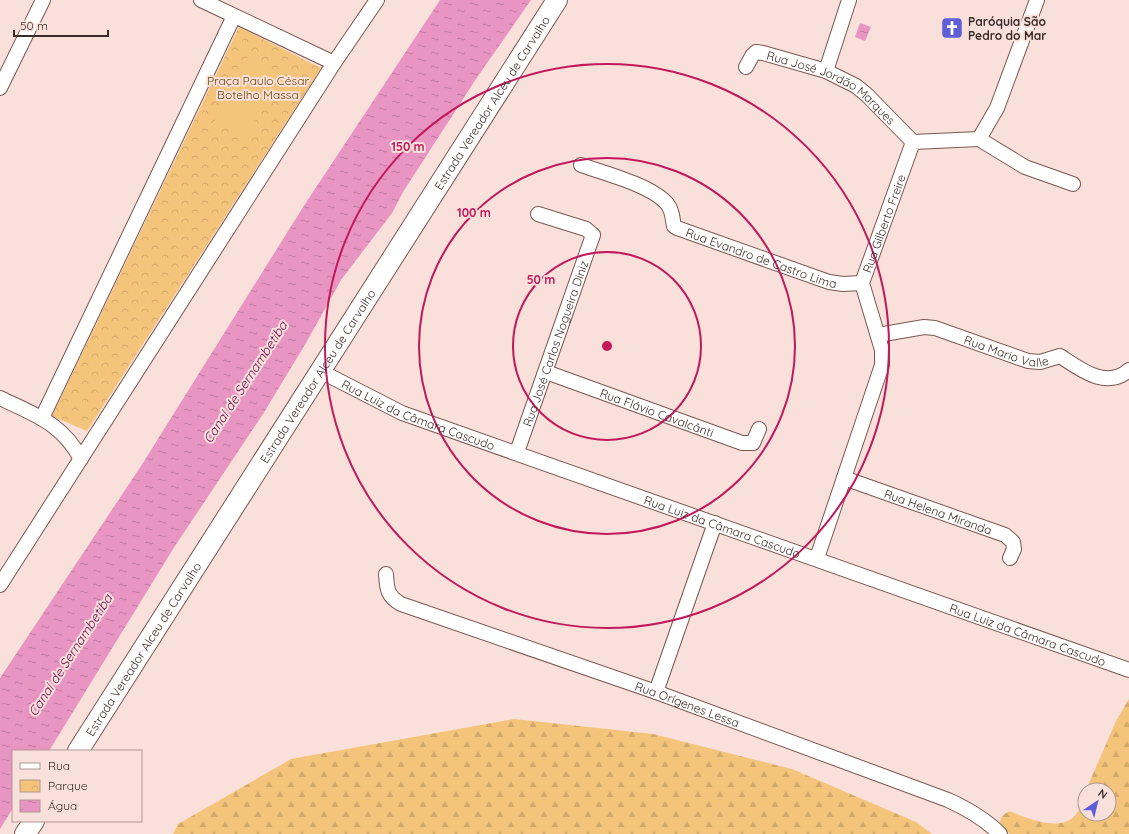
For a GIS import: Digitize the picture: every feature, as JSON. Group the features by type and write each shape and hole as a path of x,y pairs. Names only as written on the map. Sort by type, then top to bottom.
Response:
{"street":[{"path":"0,88 43,0"},
{"path":"201,0 334,63"},
{"path":"0,585 334,63 377,0"},
{"name":"Estrada Vereador Alceu de Carvalho","path":"79,750 557,0"},
{"path":"826,71 849,0"},
{"path":"979,139 997,108 1037,0"},
{"path":"42,418 234,16"},
{"name":"Rua José Jordão Marques","path":"746,67 756,52 826,71 843,78 862,90 913,142"},
{"path":"913,142 979,139 1024,167 1073,184"},
{"name":"Rua Gilberto Freire","path":"817,558 882,365 882,350 862,283 913,142"},
{"name":"Rua Evandro de Castro Lima","path":"581,165 634,183 656,195 668,204 673,214 674,226 677,228 829,282 843,284 862,283"},
{"name":"Rua José Carlos Nogueira Diniz","path":"517,452 593,235 586,229 538,214"},
{"name":"Rua Mario Valle","path":"878,335 924,327 935,328 1028,361 1040,362 1060,356 1095,377 1116,378 1129,370"},
{"name":"Rua Luiz da Câmara Cascudo","path":"320,371 402,413 817,558 1129,670"},
{"name":"Rua Flávio Cavalcânti","path":"546,372 742,443 753,443 759,429"},
{"path":"0,398 42,418 66,435 81,459"},
{"name":"Rua Helena Miranda","path":"844,478 1005,535 1013,542 1014,549 1010,558"},
{"path":"656,692 715,523"},
{"name":"Rua Orígenes Lessa","path":"386,574 387,592 392,598 401,604 656,692 948,800 968,809 988,822 1000,834"},
{"path":"25,834 33,822"}],"green space":[{"name":"Praça Paulo César Botelho Massa","path":"239,27 321,68 87,431 52,416"},
{"path":"247,57 279,73 246,139 214,122"},
{"path":"1129,699 1129,834 1010,834 999,824 1002,816 1009,811 1035,820 1054,823 1063,823 1071,819 1077,813 1077,822 1117,822 1117,782 1089,782 1116,721"},
{"path":"514,719 653,734 792,769 916,822 932,834 173,834 178,824 291,759"}],"water":[{"name":"Canal de Sernambetiba","path":"440,0 531,0 476,79 403,192 392,213 341,280 306,343 263,414 173,549 50,750 12,750 12,810 0,829 0,678 141,466 305,204"},
{"path":"860,23 871,27 865,41 855,37"}],"place":[{"name":"Paróquia São Pedro do Mar","path":"952,28"}]}
